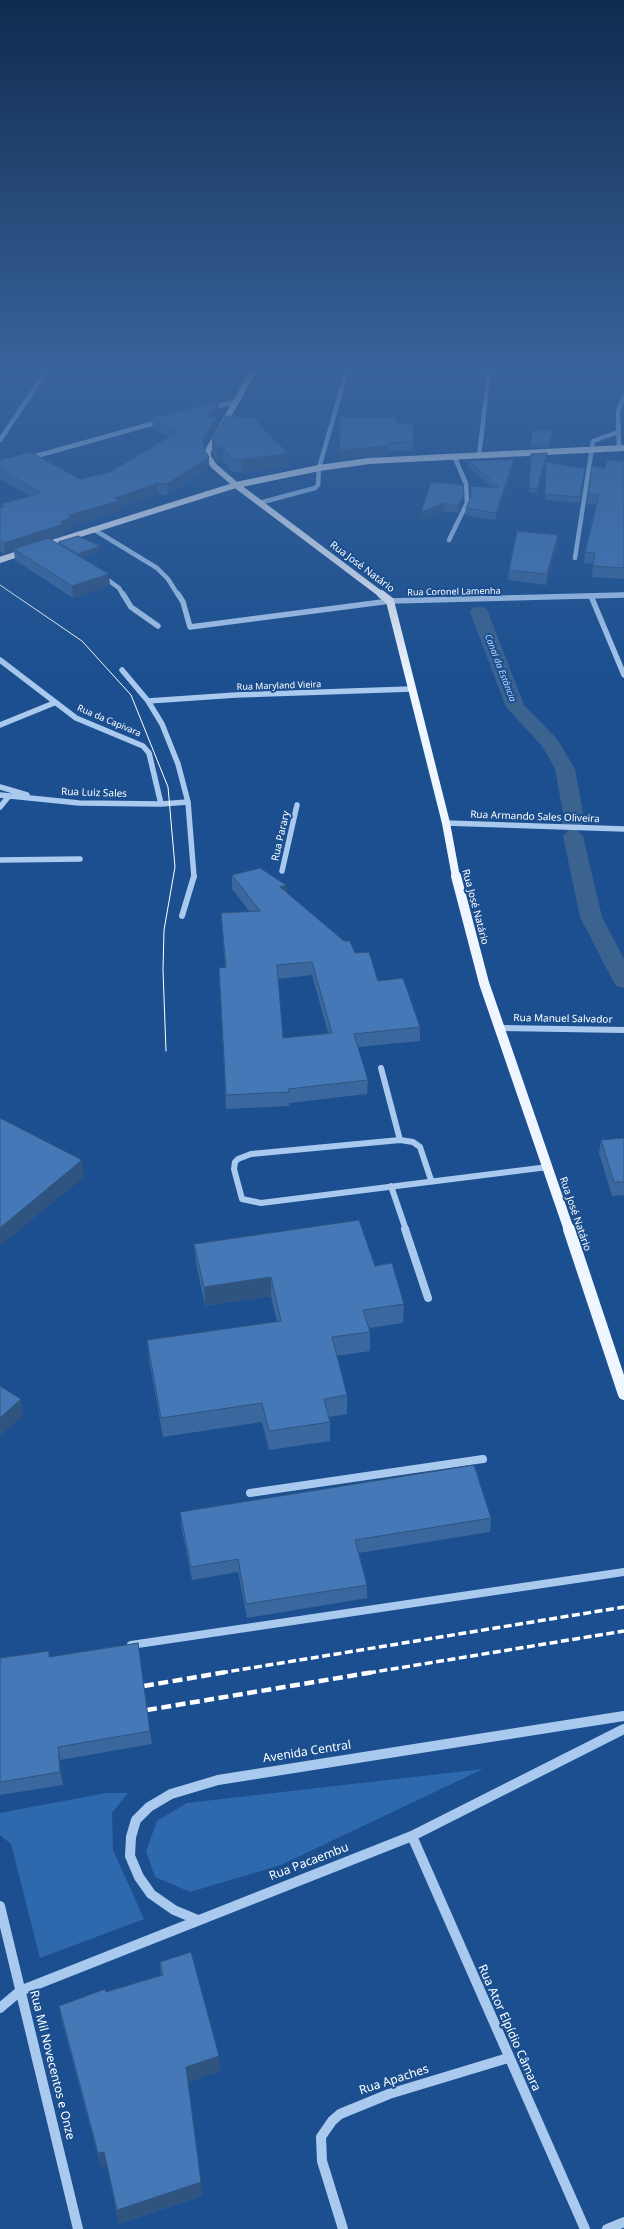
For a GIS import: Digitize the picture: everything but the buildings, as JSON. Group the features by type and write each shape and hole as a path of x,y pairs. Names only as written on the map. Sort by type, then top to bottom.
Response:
{"main road":[{"name":"Rua José Natário","path":"223,474 259,503 390,601 446,823 454,870 484,983 501,1028 624,1394"},
{"path":"0,560 93,529 236,485 289,474"}],"street":[{"path":"259,503 315,488 318,485 318,474"},
{"path":"449,540 467,504 466,484 462,474"},
{"path":"575,558 582,503 588,474"},
{"name":"Rua Coronel Lamenha","path":"93,529 144,559 162,574 183,602 190,626 390,601 624,595"},
{"path":"48,544 58,550"},
{"path":"95,571 119,588 131,608 158,626"},
{"path":"591,596 622,666 624,674"},
{"name":"Rua da Capivara","path":"0,660 54,703 76,718 143,746 149,752 161,804"},
{"path":"122,670 148,701 162,724 178,764 188,802 194,878 182,916"},
{"name":"Rua Maryland Vieira","path":"148,701 236,695 411,689"},
{"path":"0,726 54,703"},
{"path":"0,787 42,800"},
{"name":"Rua Luiz Sales","path":"0,795 79,803 161,804 188,802"},
{"path":"0,807 9,796"},
{"name":"Rua Parary","path":"282,871 297,805"},
{"name":"Rua Armando Sales Oliveira","path":"446,823 624,829"},
{"path":"0,860 80,859"},
{"name":"Rua Manuel Salvador","path":"501,1028 624,1030"},
{"path":"380,1068 400,1140"},
{"path":"431,1180 420,1146 413,1142 400,1140 251,1154 238,1159 235,1162 234,1169 242,1199 256,1203 431,1180 548,1167"},
{"path":"391,1186 428,1298"},
{"path":"250,1493 483,1459"},
{"path":"125,1646 624,1572"},
{"name":"Avenida Central","path":"198,1920 174,1910 151,1894 139,1877 130,1856 131,1837 136,1820 149,1807 171,1794 218,1780 624,1716"},
{"name":"Rua Pacaembu","path":"0,2008 20,1991 412,1836 624,1729"},
{"name":"Rua Ator Elpídio Câmara","path":"412,1836 508,2058 585,2229"},
{"name":"Rua Mil Novecentos e Onze","path":"0,1906 78,2229"},
{"name":"Rua Apaches","path":"343,2229 322,2161 321,2137 332,2121 340,2114 389,2094 508,2058"},
{"path":"607,2229 624,2222"}],"shaded area":[{"path":"483,1769 281,1865 190,1892 155,1877 146,1851 157,1821 187,1803"},
{"path":"106,1793 128,1793 112,1813 113,1850 144,1919 40,1958 11,1844 0,1835 0,1813"}],"waterway":[{"name":"Canal da Estância","path":"479,612 515,707 550,743 565,769 573,813 572,826"},
{"name":"Canal da Estância","path":"573,836 591,917 624,981"}],"tram line":[{"path":"0,585 82,641 131,695 168,787 175,867 164,930 163,970 166,1051"}],"railway":[{"path":"223,1672 624,1607"},
{"path":"369,1673 624,1631"},
{"path":"144,1686 223,1672"},
{"path":"369,1673 374,1672"},
{"path":"147,1710 369,1673"}]}
